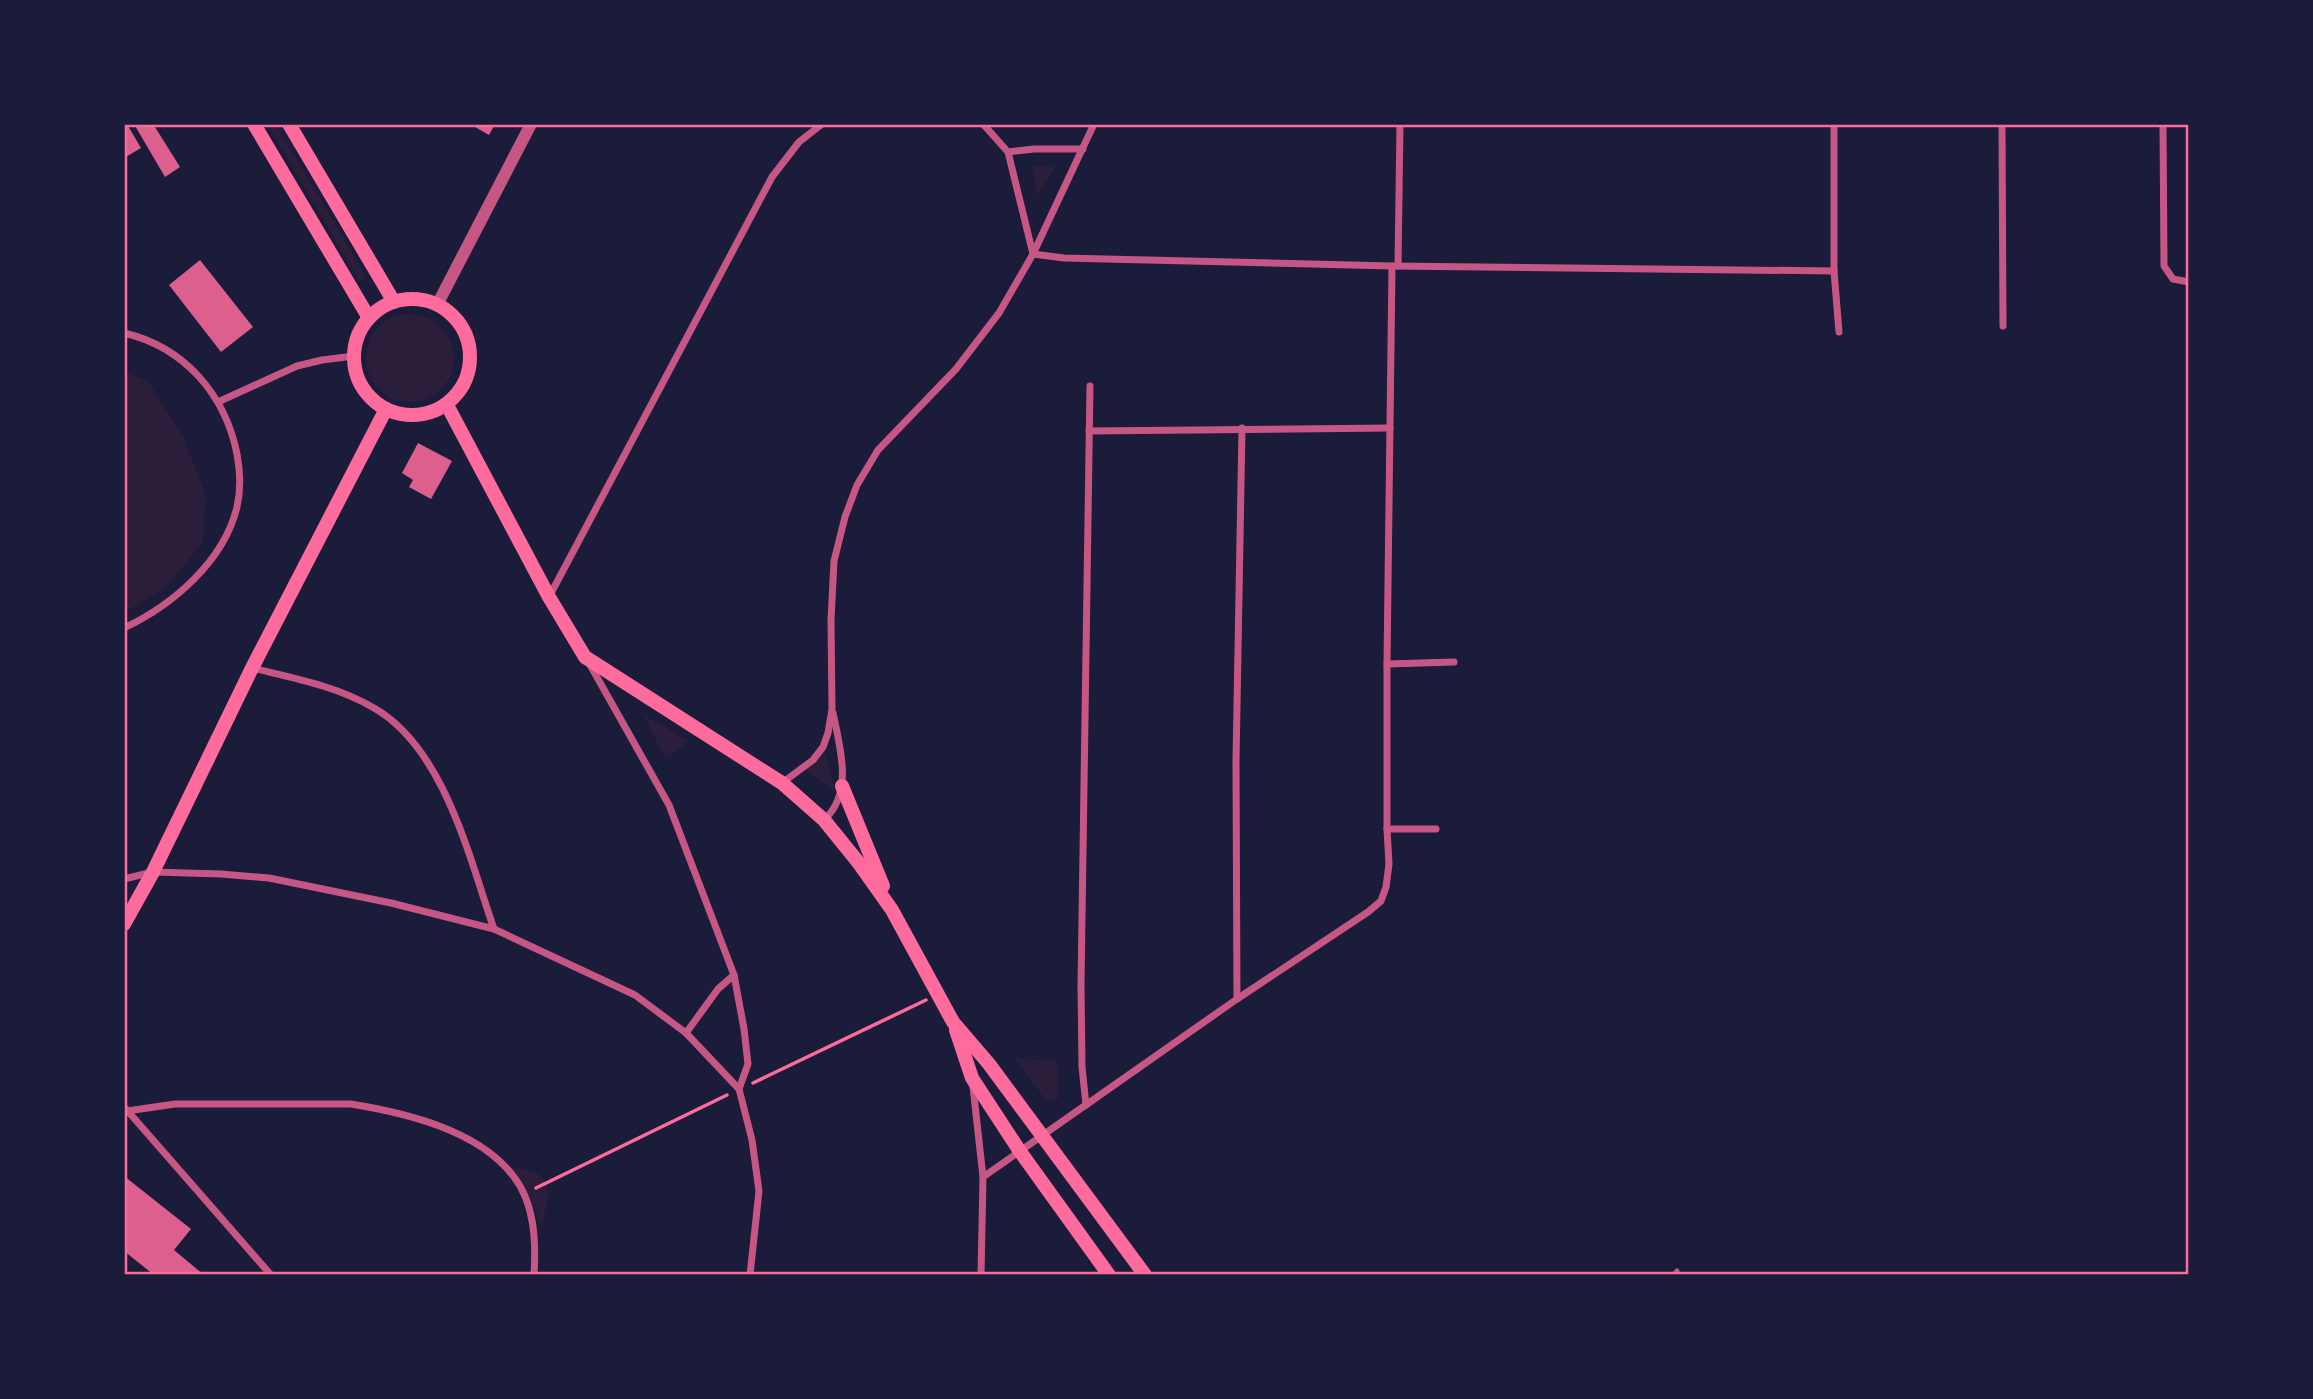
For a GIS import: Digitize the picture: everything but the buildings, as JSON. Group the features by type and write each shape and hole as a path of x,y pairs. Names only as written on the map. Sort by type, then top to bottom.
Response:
{"main road":[{"path":"254,124 369,318"},
{"path":"289,124 394,302"},
{"path":"423,300 448,311 463,329 471,352 463,387 447,405 428,414 417,416 386,409 373,400 363,388 356,372 354,356 358,336 369,318 394,302 423,300"},
{"path":"447,405 549,597 585,657 782,783 824,820 892,911"},
{"path":"124,924 153,872 253,668 386,409"},
{"path":"842,786 892,911 953,1022 972,1078 1019,1150 1108,1275"},
{"path":"953,1022 989,1064 1145,1275"}],"street":[{"path":"437,305 530,124"},
{"path":"549,597 772,177 799,142 822,124"},
{"path":"983,124 1008,152 1033,254"},
{"path":"782,783 813,760 823,747 828,733 832,709 831,620 834,561 845,517 857,485 878,450 956,369 999,313 1033,254 1094,124"},
{"path":"983,1177 1381,901 1389,864 1387,664 1390,428 1400,124"},
{"path":"1834,124 1834,271 1839,332"},
{"path":"2002,124 2003,326"},
{"path":"2163,124 2164,266 2173,279 2189,282"},
{"path":"1008,152 1083,149"},
{"path":"1033,254 1064,258 1395,266 1834,271"},
{"path":"124,333 166,348 196,372 218,401 228,422 239,464 237,506 218,549 179,593 142,620 124,628"},
{"path":"218,401 297,366 354,356"},
{"path":"1086,1105 1082,1067 1081,985 1090,386"},
{"path":"1237,999 1236,761 1242,428"},
{"path":"1090,431 1390,428"},
{"path":"585,657 669,805 734,975 748,1064 739,1089"},
{"path":"1387,664 1454,662"},
{"path":"253,668 321,685 373,707 422,751 447,797 495,929"},
{"path":"824,820 837,805 842,786 841,750 832,709"},
{"path":"1387,829 1436,829"},
{"path":"124,879 153,872 221,873 269,878 391,903 495,929 635,995 685,1033 739,1089 752,1140 759,1191 750,1275"},
{"path":"685,1033 718,989 734,975"},
{"path":"972,1078 983,1177 981,1275"},
{"path":"126,1109 175,1104 351,1104 380,1108 446,1128 471,1140 494,1157 514,1177 530,1214 536,1246 534,1275"},
{"path":"126,1109 271,1275"}],"shaded area":[{"path":"267,124 276,124 367,278 360,282"},
{"path":"1032,166 1055,167 1038,195"},
{"path":"410,314 435,321 447,333 454,358 447,383 435,395 410,402 385,395 373,383 366,358 373,333 385,321"},
{"path":"124,371 149,382 184,439 206,496 203,542 166,587 124,613"},
{"path":"644,715 688,741 666,760"},
{"path":"825,754 836,793 805,769"},
{"path":"1015,1059 1057,1061 1059,1097 1053,1102 1045,1099"},
{"path":"511,1168 536,1173 547,1184 547,1202 541,1225 529,1195"}]}
